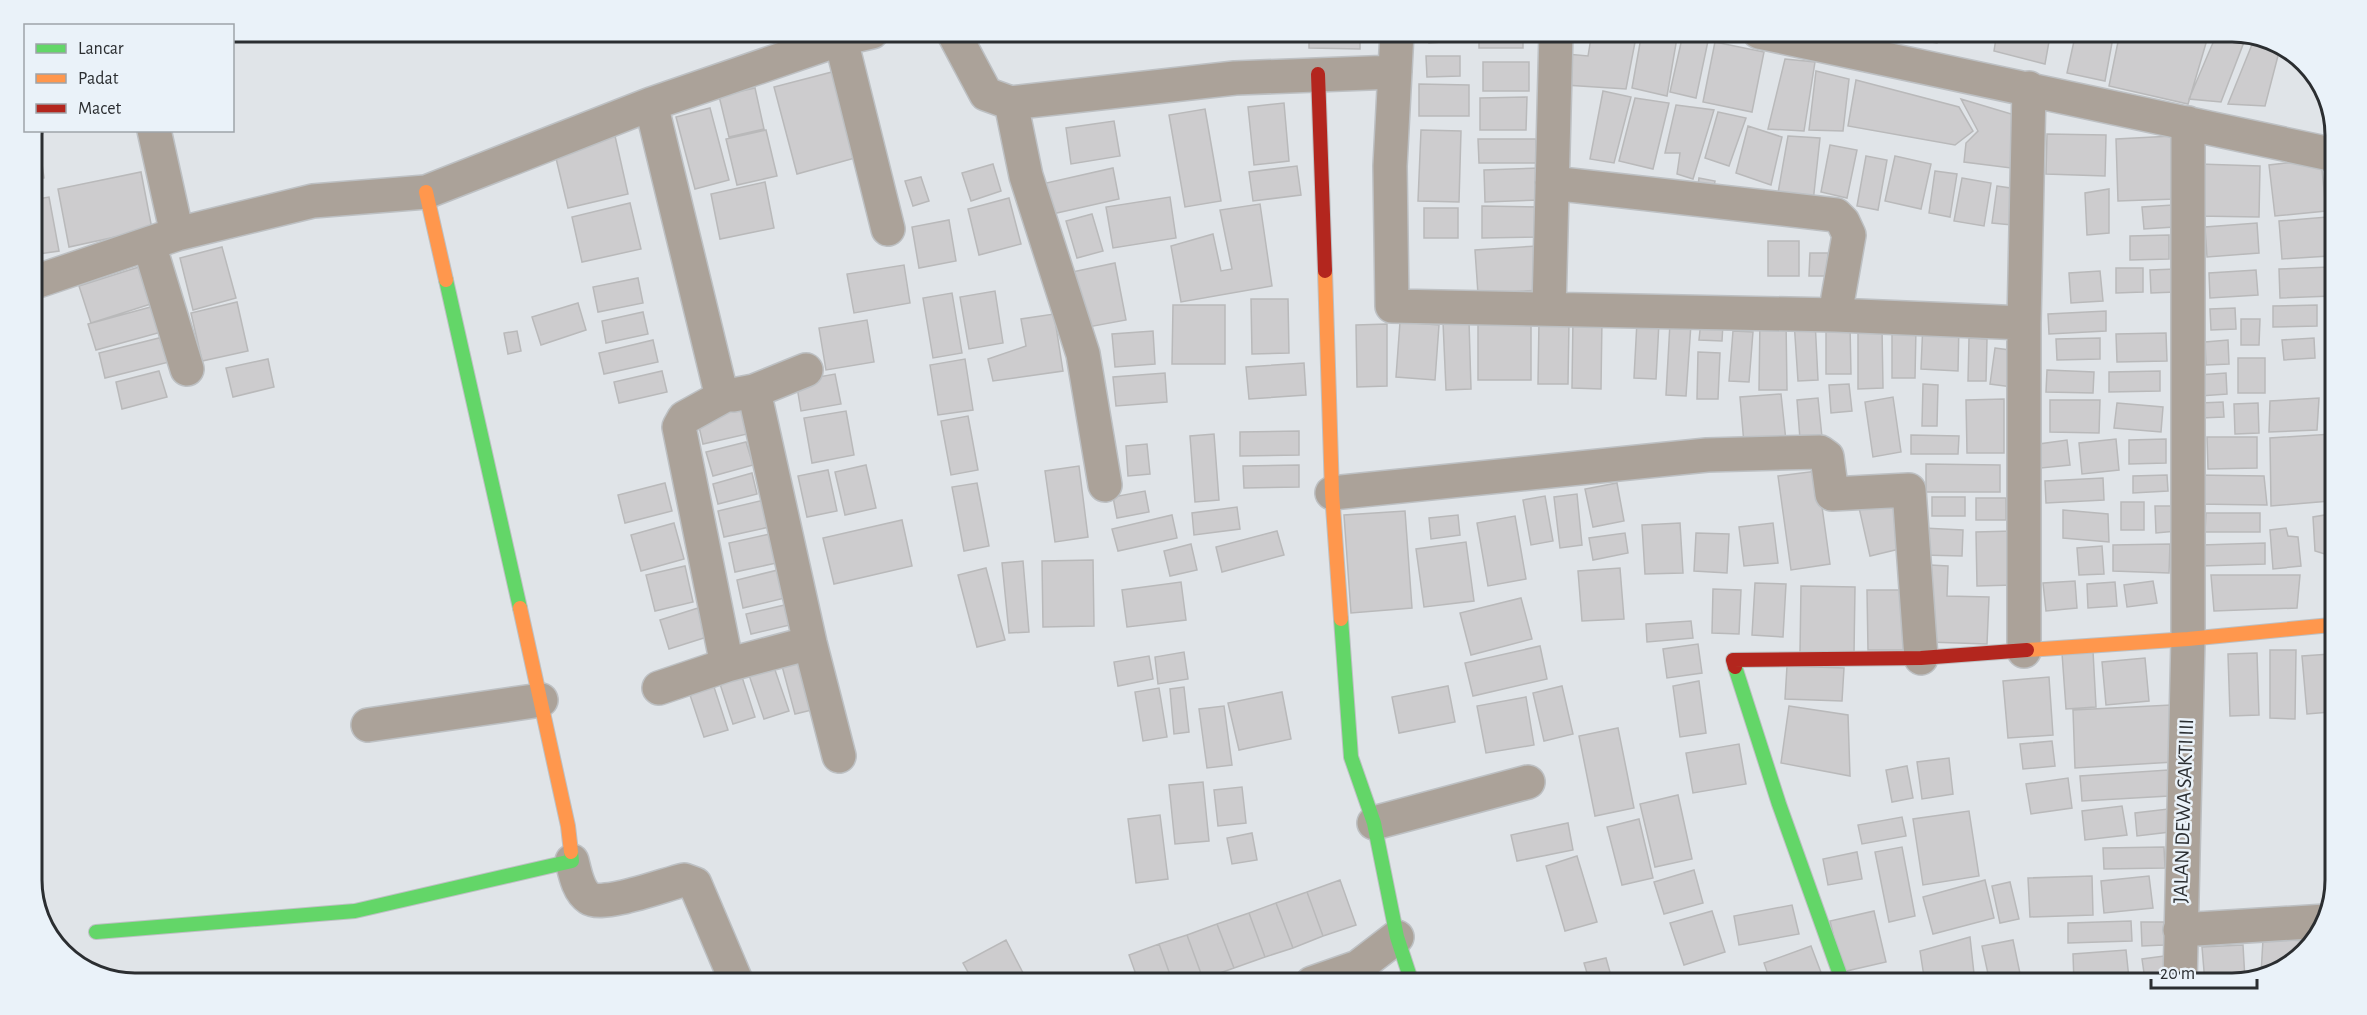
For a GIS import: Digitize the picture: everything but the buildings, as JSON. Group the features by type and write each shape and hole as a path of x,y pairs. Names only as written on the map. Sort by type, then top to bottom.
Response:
{"street":[{"path":"42,280 163,239 313,201 426,192 651,104 828,42"},
{"path":"853,42 888,229"},
{"path":"958,42 986,94 1011,103 1224,79 1395,72"},
{"path":"1396,42 1390,166 1392,306 1835,315 2024,323"},
{"path":"1549,309 1556,42"},
{"path":"1807,42 2325,153"},
{"path":"1318,74 1332,493 1352,757 1374,823 1397,937 1408,973"},
{"path":"2024,651 2024,323 2030,88"},
{"path":"1011,103 1026,176 1083,354 1105,485"},
{"path":"651,104 810,643 838,756"},
{"name":"JALAN DEWA SAKTI III","path":"2180,973 2188,639 2188,123"},
{"path":"154,132 163,239 187,369"},
{"path":"1552,183 1836,215 1843,222 1849,235 1835,315"},
{"path":"426,192 541,700 578,883 584,894 595,901 611,900 684,880 695,884 732,973"},
{"path":"727,665 679,427 684,418 738,394 806,370"},
{"path":"1332,493 1707,455 1820,452 1827,457 1832,494 1909,490 1920,658"},
{"path":"1839,973 1779,804 1733,660 1920,658 2188,639 2325,626"},
{"path":"659,688 727,665 810,643"},
{"path":"368,725 541,700"},
{"path":"1374,823 1528,782"},
{"path":"96,932 355,910 572,861"},
{"path":"2180,930 2315,922"},
{"path":"1342,973 1358,967 1397,937"}],"traffic: fast":[{"path":"446,280 520,608"},
{"path":"1341,619 1351,757 1374,823 1397,937 1409,973"},
{"path":"1735,667 1779,804 1839,973"},
{"path":"96,932 355,911 572,861 571,852"}],"traffic: slow":[{"path":"426,192 446,280"},
{"path":"1325,271 1332,493 1341,619"},
{"path":"520,608 568,826 571,852"},
{"path":"2027,650 2188,639 2325,626"}],"traffic: jam":[{"path":"1318,74 1325,271"},
{"path":"1735,667 1733,660 1921,658 2027,650"}]}
